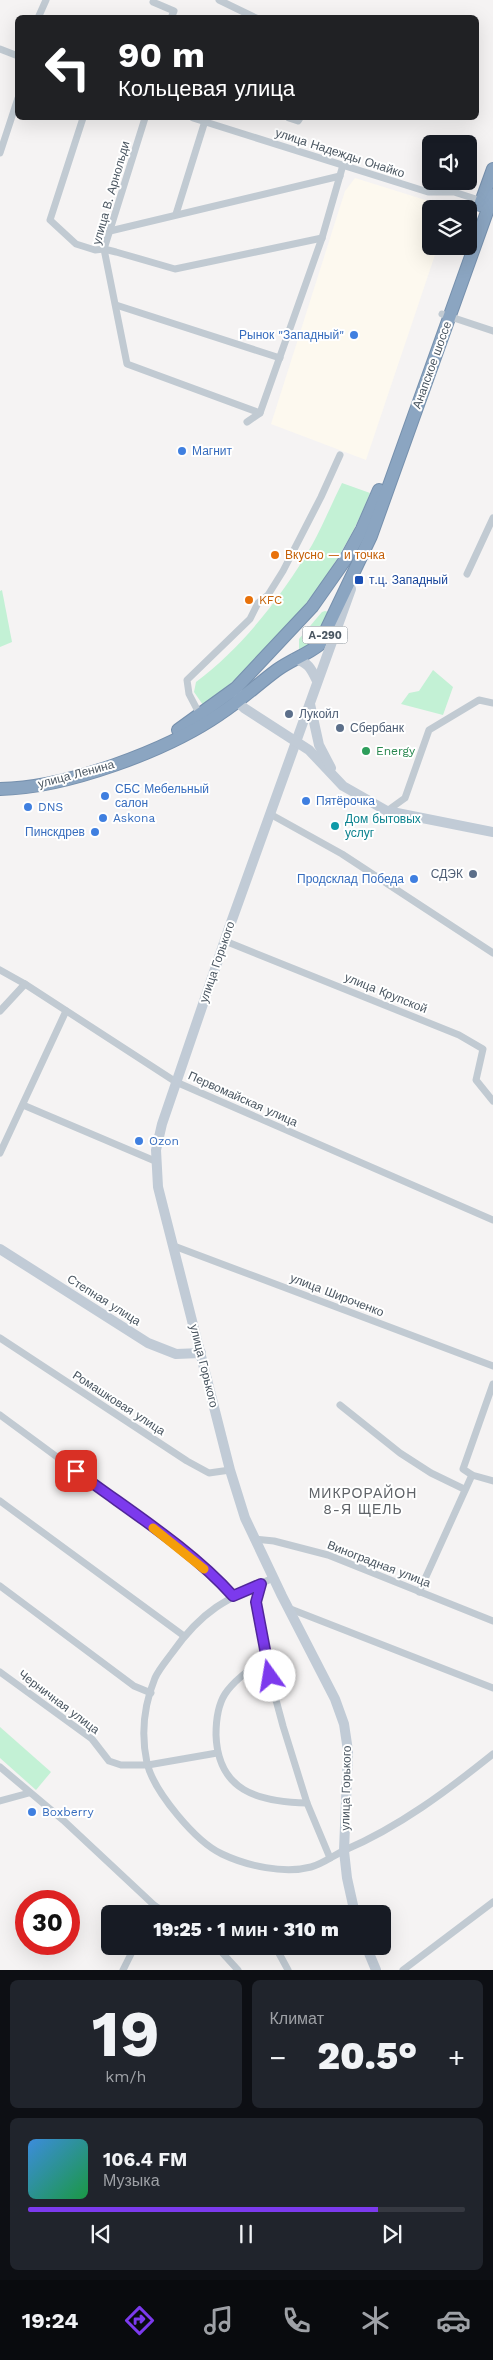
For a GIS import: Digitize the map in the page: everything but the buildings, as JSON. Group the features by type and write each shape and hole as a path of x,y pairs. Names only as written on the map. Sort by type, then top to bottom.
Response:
{"highway":[{"name":"Анапское шоссе","path":"371,536 487,198 493,169"},
{"name":"Анапское шоссе","path":"477,220 487,198"},
{"name":"Анапское шоссе","path":"446,315 463,255"},
{"path":"392,458 446,315"},
{"name":"А-290","path":"150,751 174,741 220,714 233,697 236,688 312,606 345,560 362,529 392,458"},
{"name":"А-290","path":"150,751 200,715 319,645 371,536"},
{"name":"улица Ленина","path":"0,789 51,782 113,765 150,751"}],"main road":[{"path":"233,697 288,642 321,604 347,564 369,524 394,467 392,458"},
{"path":"297,739 371,536"},
{"path":"294,659 305,661 312,669 317,680"},
{"path":"233,697 253,715 297,739"},
{"path":"233,697 297,739 354,794 387,811 493,832"},
{"path":"309,702 319,745 338,780"},
{"path":"220,714 238,712 253,715"},
{"name":"улица Горького","path":"297,739 176,1082 162,1124 156,1161 158,1187 230,1470 245,1518 254,1540 335,1699 344,1724 348,1751 344,1850 347,1878 353,1905"},
{"name":"Степная улица","path":"0,1249 148,1343 176,1354 201,1352"},
{"path":"370,1955 376,1970"}],"street":[{"path":"39,15 46,0"},
{"path":"154,0 153,2 174,11 173,15"},
{"path":"219,0 250,15"},
{"path":"0,49 15,55"},
{"path":"0,153 15,107"},
{"path":"82,120 50,220 76,244 95,250 104,249 175,269 322,238"},
{"name":"улица В. Арнольди","path":"144,120 104,249 127,364 260,413"},
{"name":"улица Надежды Онайко","path":"201,120 215,121 428,192 454,192 487,198"},
{"path":"176,214 205,121"},
{"path":"247,422 260,413 322,238 344,165"},
{"path":"110,231 340,176"},
{"path":"116,305 280,358"},
{"path":"446,315 493,331"},
{"path":"200,715 188,694 187,680 248,622 258,603 268,595 283,571 317,505 340,455"},
{"path":"467,574 493,518"},
{"path":"387,811 405,798 429,730 479,700 493,703"},
{"path":"270,814 342,854 493,953"},
{"name":"улица Крупской","path":"225,940 459,1035 483,1049 476,1080 493,1101"},
{"name":"Первомайская улица","path":"0,970 26,984 66,1012 176,1082 493,1220"},
{"path":"0,1011 26,984"},
{"path":"0,1153 66,1012"},
{"path":"23,1105 156,1161"},
{"name":"улица Широченко","path":"174,1246 493,1366"},
{"name":"Ромашковая улица","path":"0,1338 187,1461 209,1472 230,1470"},
{"path":"493,1384 463,1469 472,1475 493,1481"},
{"path":"340,1405 400,1453 432,1473 464,1489"},
{"path":"0,1416 167,1538 223,1585 233,1596"},
{"path":"419,1592 464,1489 472,1475"},
{"path":"0,1501 184,1636"},
{"name":"Виноградная улица","path":"254,1540 274,1541 328,1555 493,1621"},
{"path":"273,1578 233,1596 206,1613 184,1636 155,1678 144,1718 144,1739 148,1765 165,1799 185,1825 221,1854 248,1864 288,1870 311,1867 344,1850 368,1841 431,1801 493,1754"},
{"path":"261,1584 256,1602 266,1659 283,1726 307,1802 330,1858"},
{"path":"0,1586 134,1686 151,1693"},
{"path":"288,1608 493,1688"},
{"path":"266,1659 240,1677 225,1694 219,1710 216,1730 216,1753 235,1785 245,1791 274,1801 307,1802"},
{"name":"Черничная улица","path":"0,1672 92,1739 109,1762 121,1766 148,1765 216,1753"},
{"path":"0,1767 29,1793 64,1820 142,1891 154,1905"},
{"path":"0,1801 29,1793"},
{"path":"403,1970 493,1902"},
{"path":"123,1970 130,1955"},
{"path":"224,1955 238,1970"},
{"path":"280,1955 288,1970"}],"shaded area":[{"name":"Рынок \"Западный\"","path":"355,178 425,200 422,200 422,255 435,255 366,460 271,424 345,191"}],"green space":[{"path":"342,483 370,493 357,523 341,552 322,582 278,637 253,663 203,705 194,692 196,682 230,653 275,602 312,545"},
{"path":"2,590 12,642 0,647 0,591"},
{"path":"322,612 329,612 320,636 303,651 299,649 299,639"},
{"path":"433,670 453,687 443,715 401,704 409,693 419,691"},
{"path":"0,1727 51,1772 36,1790 0,1758"}],"slow traffic":[{"path":"153,1528 204,1569"}],"place":[{"name":"Рынок \"Западный\"","path":"354,335"},
{"name":"Магнит","path":"182,451"},
{"name":"Вкусно — и точка","path":"275,555"},
{"name":"т.ц. Западный","path":"359,580"},
{"name":"KFC","path":"249,600"},
{"name":"Лукойл","path":"289,714"},
{"name":"Сбербанк","path":"340,728"},
{"name":"Energy","path":"366,751"},
{"name":"СБС Мебельный салон","path":"105,796"},
{"name":"Пятёрочка","path":"306,801"},
{"name":"DNS","path":"28,807"},
{"name":"Askona","path":"103,818"},
{"name":"Дом бытовых услуг","path":"335,826"},
{"name":"Пинскдрев","path":"95,832"},
{"name":"СДЭК","path":"473,874"},
{"name":"Продсклад Победа","path":"414,879"},
{"name":"Ozon","path":"139,1141"},
{"name":"Boxberry","path":"32,1812"}],"district":[{"name":"МИКРОРАЙОН 8-Я ЩЕЛЬ","path":"363,1502"}],"route":[{"path":"76,1471 167,1538 223,1585 233,1596 261,1584 256,1602 270,1676"}]}
